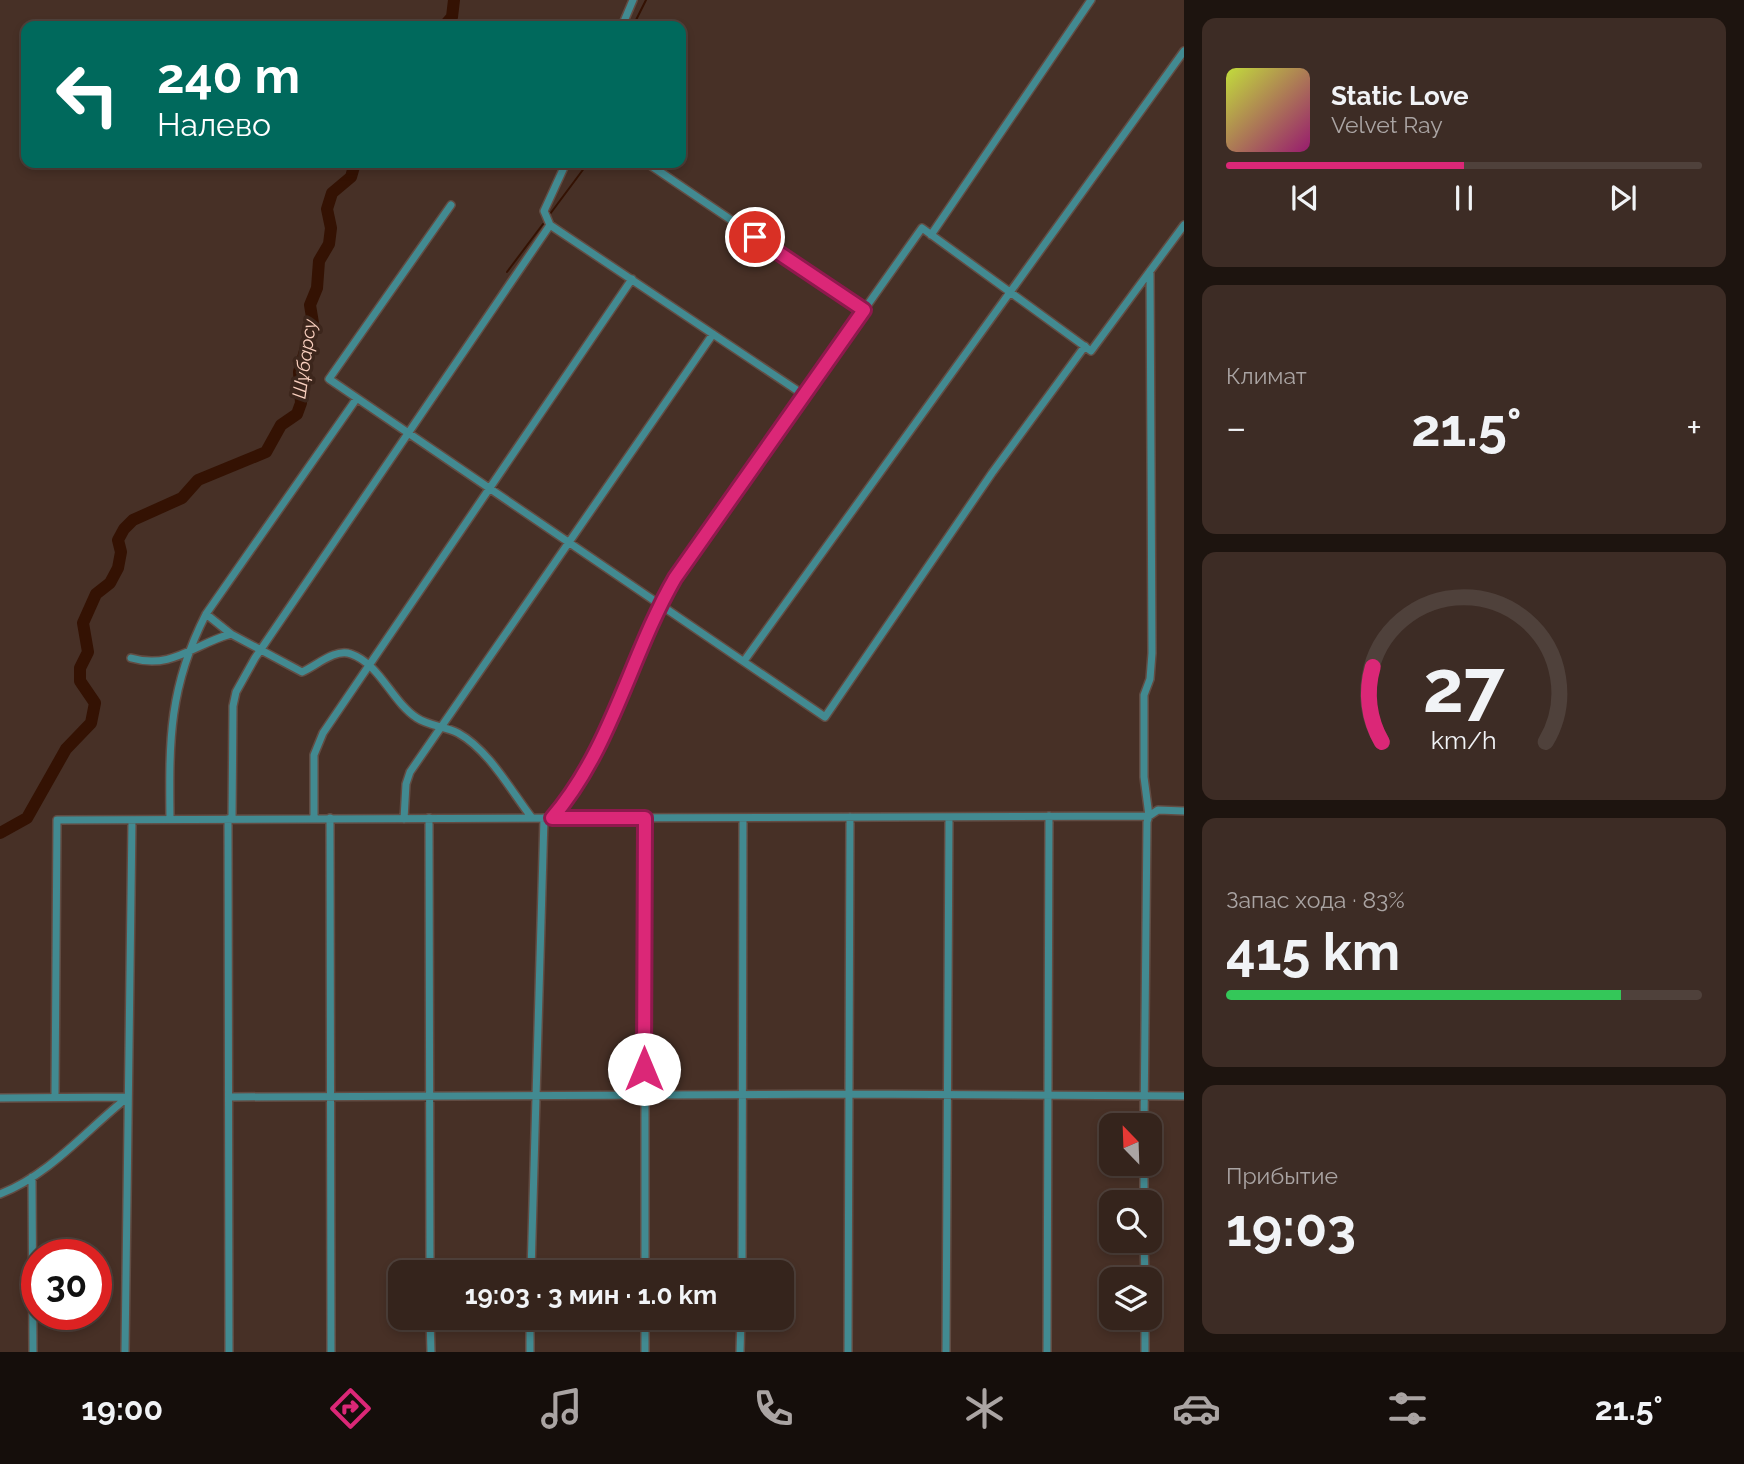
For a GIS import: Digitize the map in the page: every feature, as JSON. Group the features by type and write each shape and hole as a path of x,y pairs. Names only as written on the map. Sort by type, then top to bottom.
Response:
{"street":[{"path":"624,21 633,0"},
{"path":"931,235 1091,0"},
{"path":"744,661 1184,51"},
{"path":"564,168 544,211 550,225 804,395"},
{"path":"654,168 864,310"},
{"path":"451,205 330,379 825,717 992,473 1085,346"},
{"path":"229,1352 230,819 233,706 236,692 260,650 406,432 550,225"},
{"path":"531,1260 548,818 569,799 604,737 660,604 675,578 922,228 1091,351 1184,225"},
{"path":"1144,1113 1149,816 1144,777 1144,695 1150,679 1152,653 1150,271"},
{"path":"314,818 316,746 368,665 632,279"},
{"path":"404,819 406,783 410,772 713,334"},
{"path":"170,819 169,738 176,689 188,652 206,614 356,398"},
{"path":"206,614 231,634 302,672 339,653 352,654 368,665 416,718 458,733 470,743 491,763 532,818"},
{"path":"131,659 156,663 231,634"},
{"path":"55,1097 57,820 1149,816 1157,810 1184,811"},
{"path":"1047,1352 1049,816"},
{"path":"848,1352 850,817"},
{"path":"946,1352 949,817"},
{"path":"330,818 331,1352"},
{"path":"429,818 430,1260"},
{"path":"645,818 645,1260"},
{"path":"742,1260 743,818"},
{"path":"125,1352 132,820"},
{"path":"230,1097 743,1094 1184,1096"},
{"path":"0,1098 128,1097"},
{"path":"0,1194 32,1177 72,1148 104,1116 128,1097"},
{"path":"32,1177 33,1352"},
{"path":"430,1330 430,1352"},
{"path":"530,1330 530,1352"},
{"path":"645,1330 645,1352"},
{"path":"740,1330 740,1352"},
{"path":"1145,1330 1145,1352"}],"waterway":[{"name":"Шұбарсу","path":"448,21 452,17 454,0"},
{"path":"636,21 646,0"},
{"name":"Шұбарсу","path":"0,833 27,818 66,749 91,723 95,703 80,681 80,668 88,652 83,623 96,594 110,583 118,568 121,552 118,540 124,529 133,520 182,498 198,480 266,452 281,425 297,414 301,403 299,372 313,323 310,305 317,288 319,261 329,244 331,228 327,209 332,193 351,177 354,168"},
{"path":"550,214 584,168"},
{"path":"507,272 543,224"}],"route":[{"path":"644,1069 645,818 552,818 569,799 598,748 660,604 675,578 864,310 755,237"}]}
